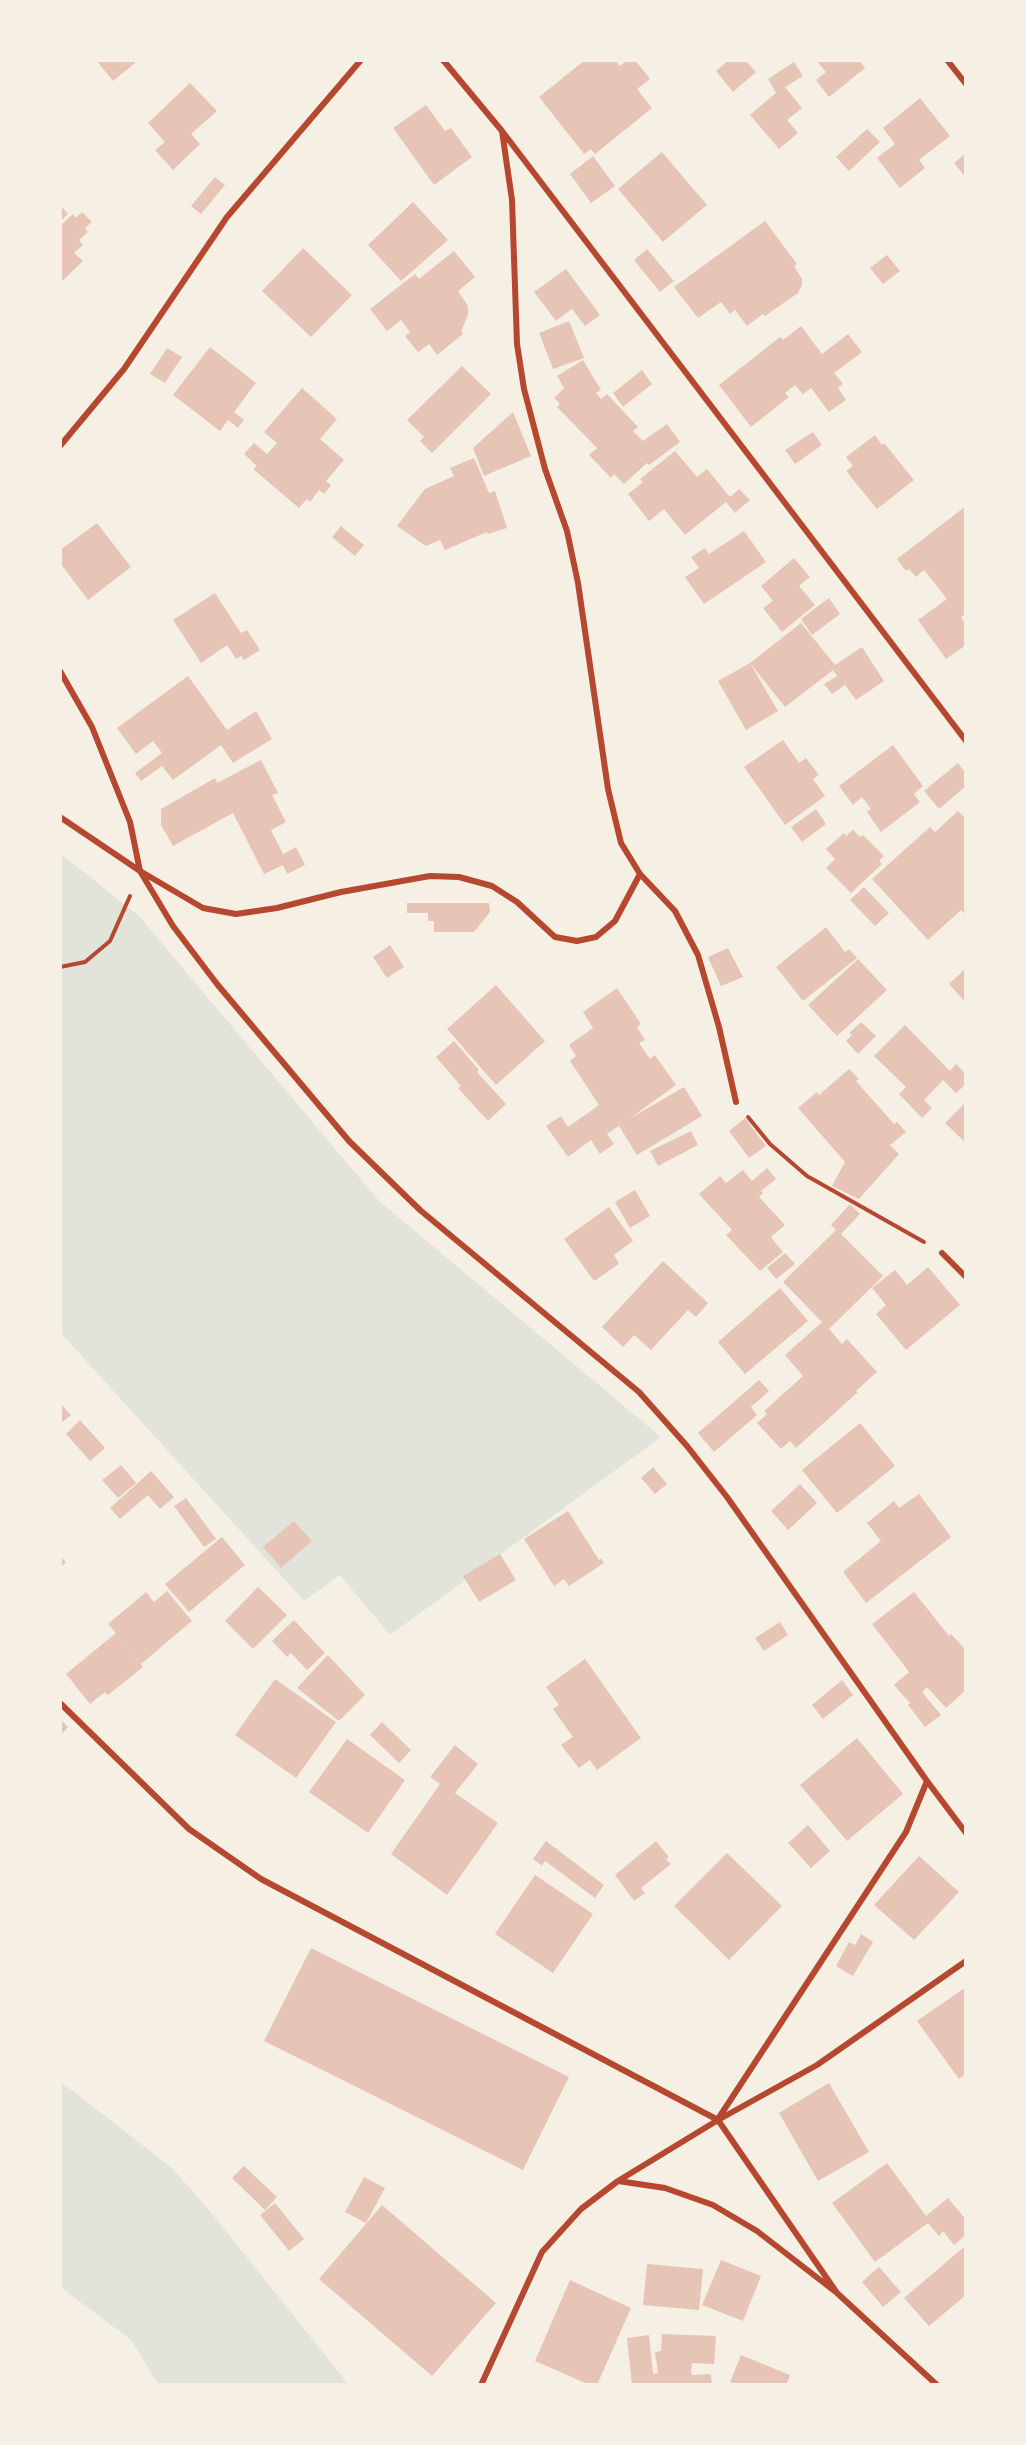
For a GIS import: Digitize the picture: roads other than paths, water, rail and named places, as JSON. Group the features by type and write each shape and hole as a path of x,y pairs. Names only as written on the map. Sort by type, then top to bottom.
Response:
{"street":[{"path":"60,446 124,369 227,217 361,60"},
{"path":"443,60 502,131 966,741"},
{"path":"947,60 966,84"},
{"path":"502,131 512,200 517,344 524,389 545,469 567,531 578,583 611,800 621,843 640,874 675,911 698,955 719,1027 736,1102"},
{"path":"60,671 92,727 126,812 140,871 173,926 218,984 350,1141 420,1210 639,1392 687,1446 727,1497 966,1833"},
{"path":"60,817 140,871 203,908 236,914 277,908 341,892 430,876 459,877 492,886 517,902 555,937 577,941 596,937 615,921 640,874"},
{"path":"942,1253 966,1277"},
{"path":"60,1703 189,1829 261,1879 718,2120 837,2293"},
{"path":"718,2120 906,1832 927,1781"},
{"path":"481,2385 542,2252 580,2209 618,2181 718,2120 817,2065 966,1960"},
{"path":"618,2181 665,2188 713,2205 757,2231 837,2293 937,2385"}]}
